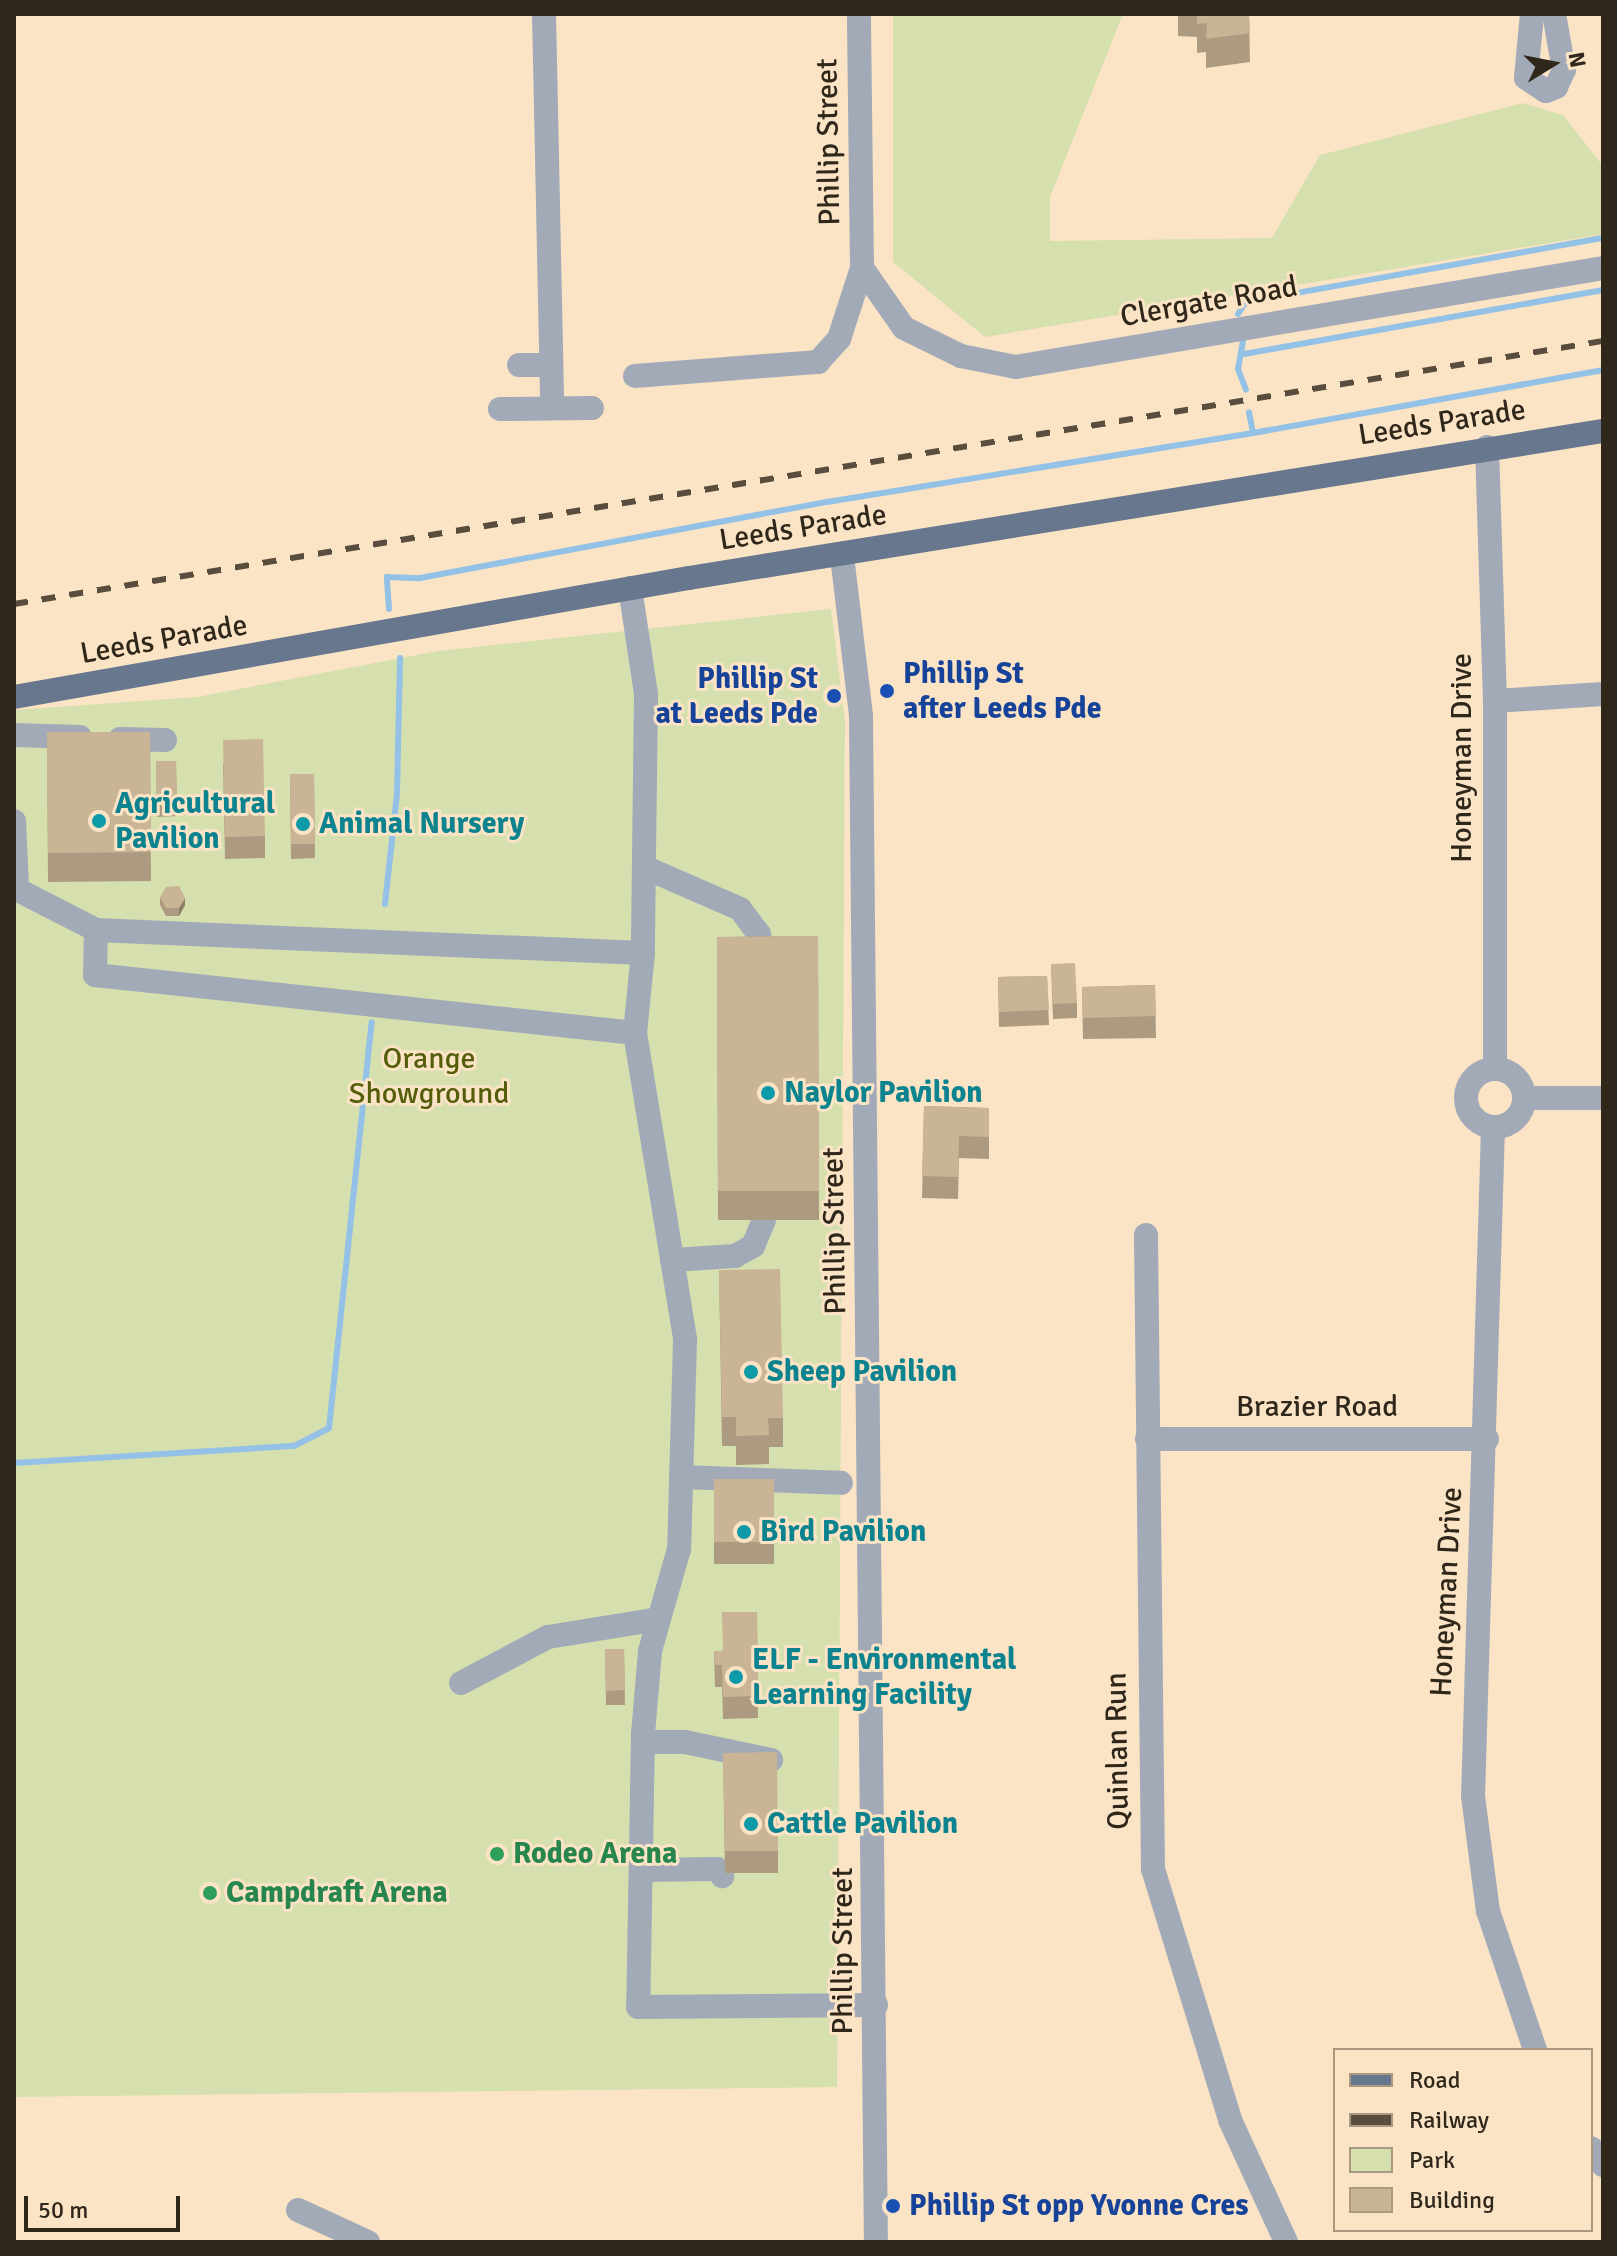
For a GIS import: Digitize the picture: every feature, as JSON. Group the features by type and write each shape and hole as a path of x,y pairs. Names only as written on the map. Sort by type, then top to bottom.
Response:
{"main road":[{"name":"Leeds Parade","path":"14,697 630,588 842,556 1487,447 1603,431"}],"street":[{"path":"544,14 552,408"},
{"name":"Phillip Street","path":"635,376 818,362 839,339 862,268 859,14"},
{"path":"1532,14 1526,78 1546,91 1556,87 1564,70 1554,14"},
{"name":"Clergate Road","path":"862,268 904,328 961,356 1016,367 1603,268"},
{"path":"519,365 551,365"},
{"path":"500,409 592,408"},
{"name":"Honeyman Drive","path":"1487,447 1495,701 1495,1069"},
{"name":"Phillip Street","path":"842,556 861,716 876,2242"},
{"path":"630,588 646,694 643,953 635,1033 685,1340 679,1549 650,1651 643,1742 638,2007 876,2005"},
{"path":"1495,701 1603,694"},
{"path":"14,735 165,740"},
{"path":"14,821 16,888 96,930 643,953"},
{"path":"644,867 740,909 759,934 765,965"},
{"path":"96,930 95,975 635,1033"},
{"path":"1495,1069 1513,1075 1524,1098 1515,1119 1493,1127 1475,1119 1466,1101 1476,1076 1495,1069"},
{"path":"1524,1098 1603,1098"},
{"name":"Honeyman Drive","path":"1493,1127 1487,1439 1473,1796 1488,1911 1534,2048"},
{"path":"672,1260 735,1256 753,1246 764,1220"},
{"name":"Quinlan Run","path":"1146,1235 1153,1869 1230,2120 1286,2242"},
{"name":"Brazier Road","path":"1147,1439 1487,1439"},
{"path":"681,1477 841,1483"},
{"path":"461,1683 548,1637 659,1619"},
{"path":"643,1742 685,1742 771,1760"},
{"path":"641,1870 717,1869 722,1876"},
{"path":"298,2210 368,2242"}],"green space":[{"path":"893,14 1123,14 1050,197 1050,241 1272,238 1320,155 1523,103 1563,115 1603,166 1603,234 985,337 893,262"},
{"name":"Orange Showground","path":"831,609 845,720 837,2087 14,2097 14,710 197,697 438,651"}],"building":[{"path":"1197,14 1249,14 1250,33 1206,39 1207,23 1197,24"},
{"name":"Agricultural Pavilion","path":"47,732 150,732 151,852 48,853"},
{"path":"263,739 265,836 225,837 223,740"},
{"path":"156,761 176,761 177,802 157,802"},
{"name":"Animal Nursery","path":"290,774 314,774 315,844 291,844"},
{"path":"179,886 185,898 179,908 166,908 160,897 166,887"},
{"name":"Naylor Pavilion","path":"818,936 819,1191 718,1191 717,937"},
{"path":"1075,963 1077,1003 1053,1004 1051,964"},
{"path":"1047,976 1049,1010 999,1012 998,977"},
{"path":"1155,985 1156,1016 1083,1018 1082,987"},
{"path":"924,1106 989,1108 989,1137 959,1136 958,1177 922,1176"},
{"name":"Sheep Pavilion","path":"780,1269 783,1418 768,1418 769,1435 736,1436 736,1417 722,1417 719,1270"},
{"name":"Bird Pavilion","path":"714,1479 774,1479 774,1542 714,1542"},
{"name":"ELF - Environmental Learning Facility","path":"722,1612 757,1612 758,1696 723,1697 722,1665 715,1665 714,1651 723,1651"},
{"path":"605,1649 624,1649 625,1690 606,1691"},
{"name":"Cattle Pavilion","path":"777,1752 778,1851 725,1851 723,1753"}],"waterway":[{"path":"1238,314 1246,302 1603,238"},
{"path":"1244,354 1603,290"},
{"path":"1243,341 1238,369 1246,390"},
{"path":"1253,433 1603,370"},
{"path":"389,609 387,577 420,578 827,502 1253,433 1249,412"},
{"path":"385,904 397,793 400,658"},
{"path":"14,1463 294,1446 329,1428 372,1022"}],"railway":[{"path":"14,604 1603,341"}],"place":[{"name":"Phillip St after Leeds Pde","path":"887,691"},
{"name":"Phillip St at Leeds Pde","path":"834,696"},
{"name":"Agricultural Pavilion","path":"99,821"},
{"name":"Animal Nursery","path":"303,824"},
{"name":"Naylor Pavilion","path":"768,1093"},
{"name":"Sheep Pavilion","path":"751,1372"},
{"name":"Bird Pavilion","path":"744,1532"},
{"name":"ELF - Environmental Learning Facility","path":"736,1677"},
{"name":"Cattle Pavilion","path":"751,1824"},
{"name":"Rodeo Arena","path":"497,1854"},
{"name":"Campdraft Arena","path":"210,1893"},
{"name":"Phillip St opp Yvonne Cres","path":"893,2206"}]}
